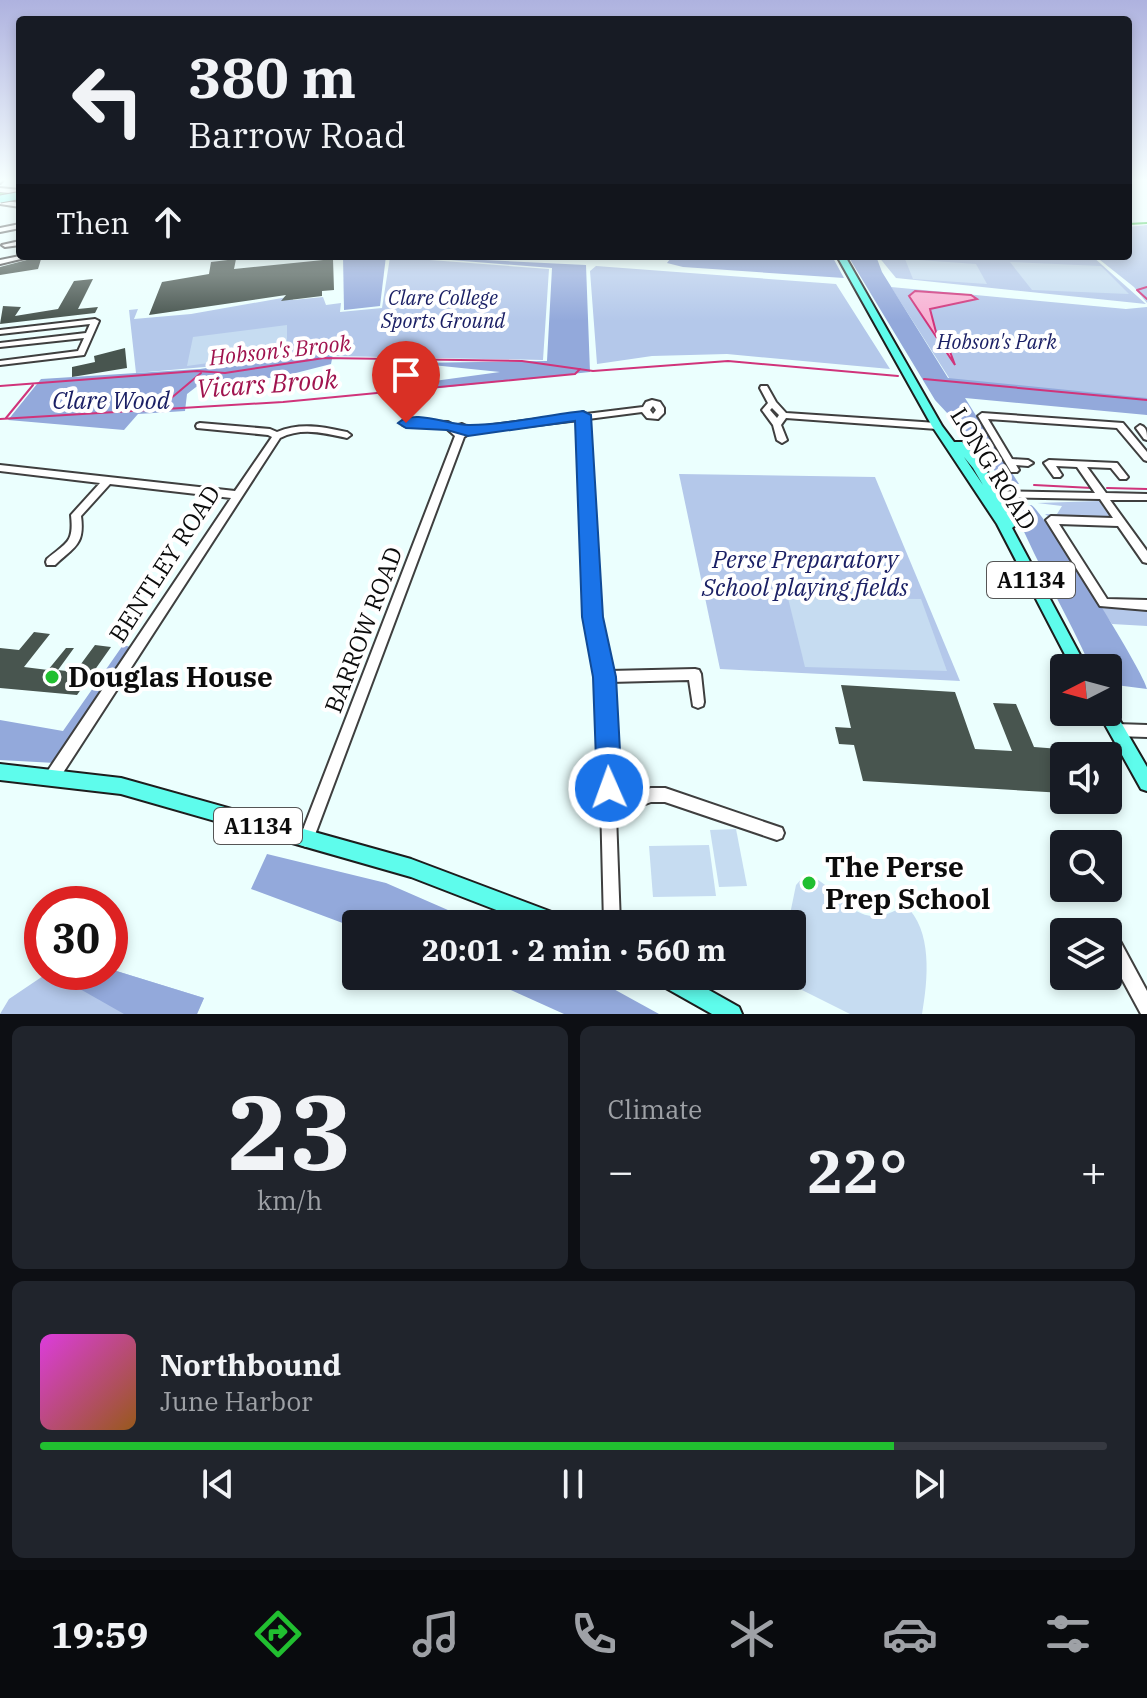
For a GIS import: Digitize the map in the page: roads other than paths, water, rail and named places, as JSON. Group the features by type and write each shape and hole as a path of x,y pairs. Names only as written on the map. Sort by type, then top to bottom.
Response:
{"main road":[{"name":"LONG ROAD","path":"843,260 937,426 990,494"},
{"name":"LONG ROAD","path":"913,383 990,494 1072,654"},
{"path":"1114,726 1147,783"},
{"name":"A1134","path":"0,772 121,786 411,868 521,910"},
{"path":"689,990 732,1014"}],"street":[{"path":"5,245 16,244"},
{"path":"0,332 95,321 81,353 0,363"},
{"path":"1,347 88,335"},
{"path":"764,388 783,415 937,426"},
{"path":"406,423 448,425 461,432 644,409 654,398 660,411 654,420 644,409"},
{"path":"772,403 766,410 777,425 782,440"},
{"path":"583,415 593,617 604,677 612,910"},
{"path":"777,425 783,415"},
{"path":"1028,463 1012,466 982,416 1120,425 1147,458"},
{"path":"200,426 270,432 277,436 288,429 308,427 347,435"},
{"path":"1147,429 1140,428 1147,437"},
{"name":"BARROW ROAD","path":"306,840 461,432"},
{"name":"BENTLEY ROAD","path":"52,777 277,436"},
{"path":"1057,475 1049,463 1114,465 1123,477"},
{"path":"1080,464 1147,559"},
{"path":"0,468 237,495"},
{"path":"51,562 75,540 76,515 108,480"},
{"path":"990,494 1147,497"},
{"path":"1121,522 1051,520 1104,603 1147,605"},
{"path":"604,677 695,674 698,702"},
{"path":"1116,730 1147,731"},
{"path":"610,810 651,795 665,795 777,833"},
{"path":"1122,962 1147,1008"}],"waterway":[{"path":"1147,287 1137,290 1147,299"},
{"name":"Hobson's Brook","path":"0,386 197,371 225,373 324,358 522,361 580,369"},
{"name":"Hobson's Brook","path":"580,369 593,371 728,361 898,376"},
{"name":"Vicars Brook","path":"158,410 283,402 575,374 580,369"},
{"path":"158,410 201,373"},
{"name":"Hobson's Brook","path":"924,379 1147,400"},
{"path":"6,418 33,385"},
{"name":"Vicars Brook","path":"0,419 158,410"},
{"path":"1034,485 1092,488"},
{"path":"1107,488 1147,489"}],"place":[{"name":"Douglas House","path":"52,677"},
{"name":"The Perse Prep School","path":"809,883"}],"park label":[{"name":"Clare College Sports Ground","path":"443,310"},
{"name":"Hobson's Park","path":"997,342"},
{"name":"Clare Wood","path":"111,401"},
{"name":"Perse Preparatory School playing fields","path":"805,574"}]}
